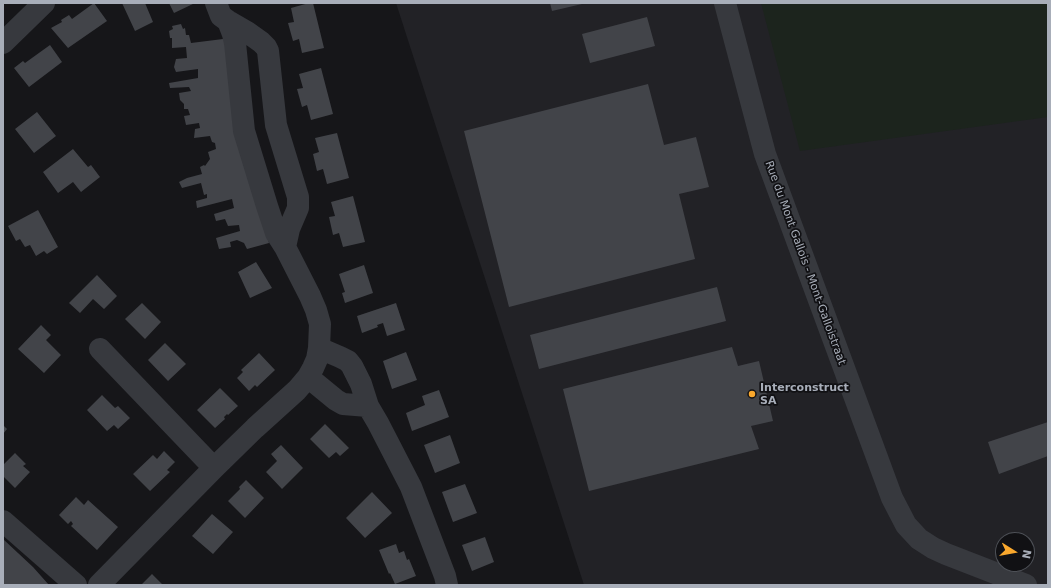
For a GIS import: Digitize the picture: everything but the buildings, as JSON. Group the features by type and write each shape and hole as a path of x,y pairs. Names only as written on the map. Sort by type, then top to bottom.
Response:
{"street":[{"path":"3,43 44,3"},
{"path":"216,3 221,16 261,42 266,48 268,55 276,125 298,198 298,208 289,229 285,247"},
{"name":"Rue du Mont Gallois - Mont-Galloistraat","path":"725,3 765,154 892,498 906,525 919,539 946,554 1026,585"},
{"path":"100,585 214,468 297,390 308,377 317,358 320,324 316,310 285,247 276,234 244,131 233,34 228,21"},
{"path":"236,56 249,46 261,42"},
{"path":"244,131 276,125"},
{"path":"267,206 282,211 287,210 298,202"},
{"path":"319,348 348,361 352,366 361,384 368,406 378,422 411,487 445,576 447,585"},
{"path":"100,349 214,468"},
{"path":"308,377 343,404 368,406"},
{"path":"3,521 76,585"}],"shaded area":[{"path":"396,3 1048,3 1048,585 584,585"},
{"path":"761,3 1048,3 1048,117 800,151"}],"place":[{"name":"Interconstruct SA","path":"752,394"}]}
